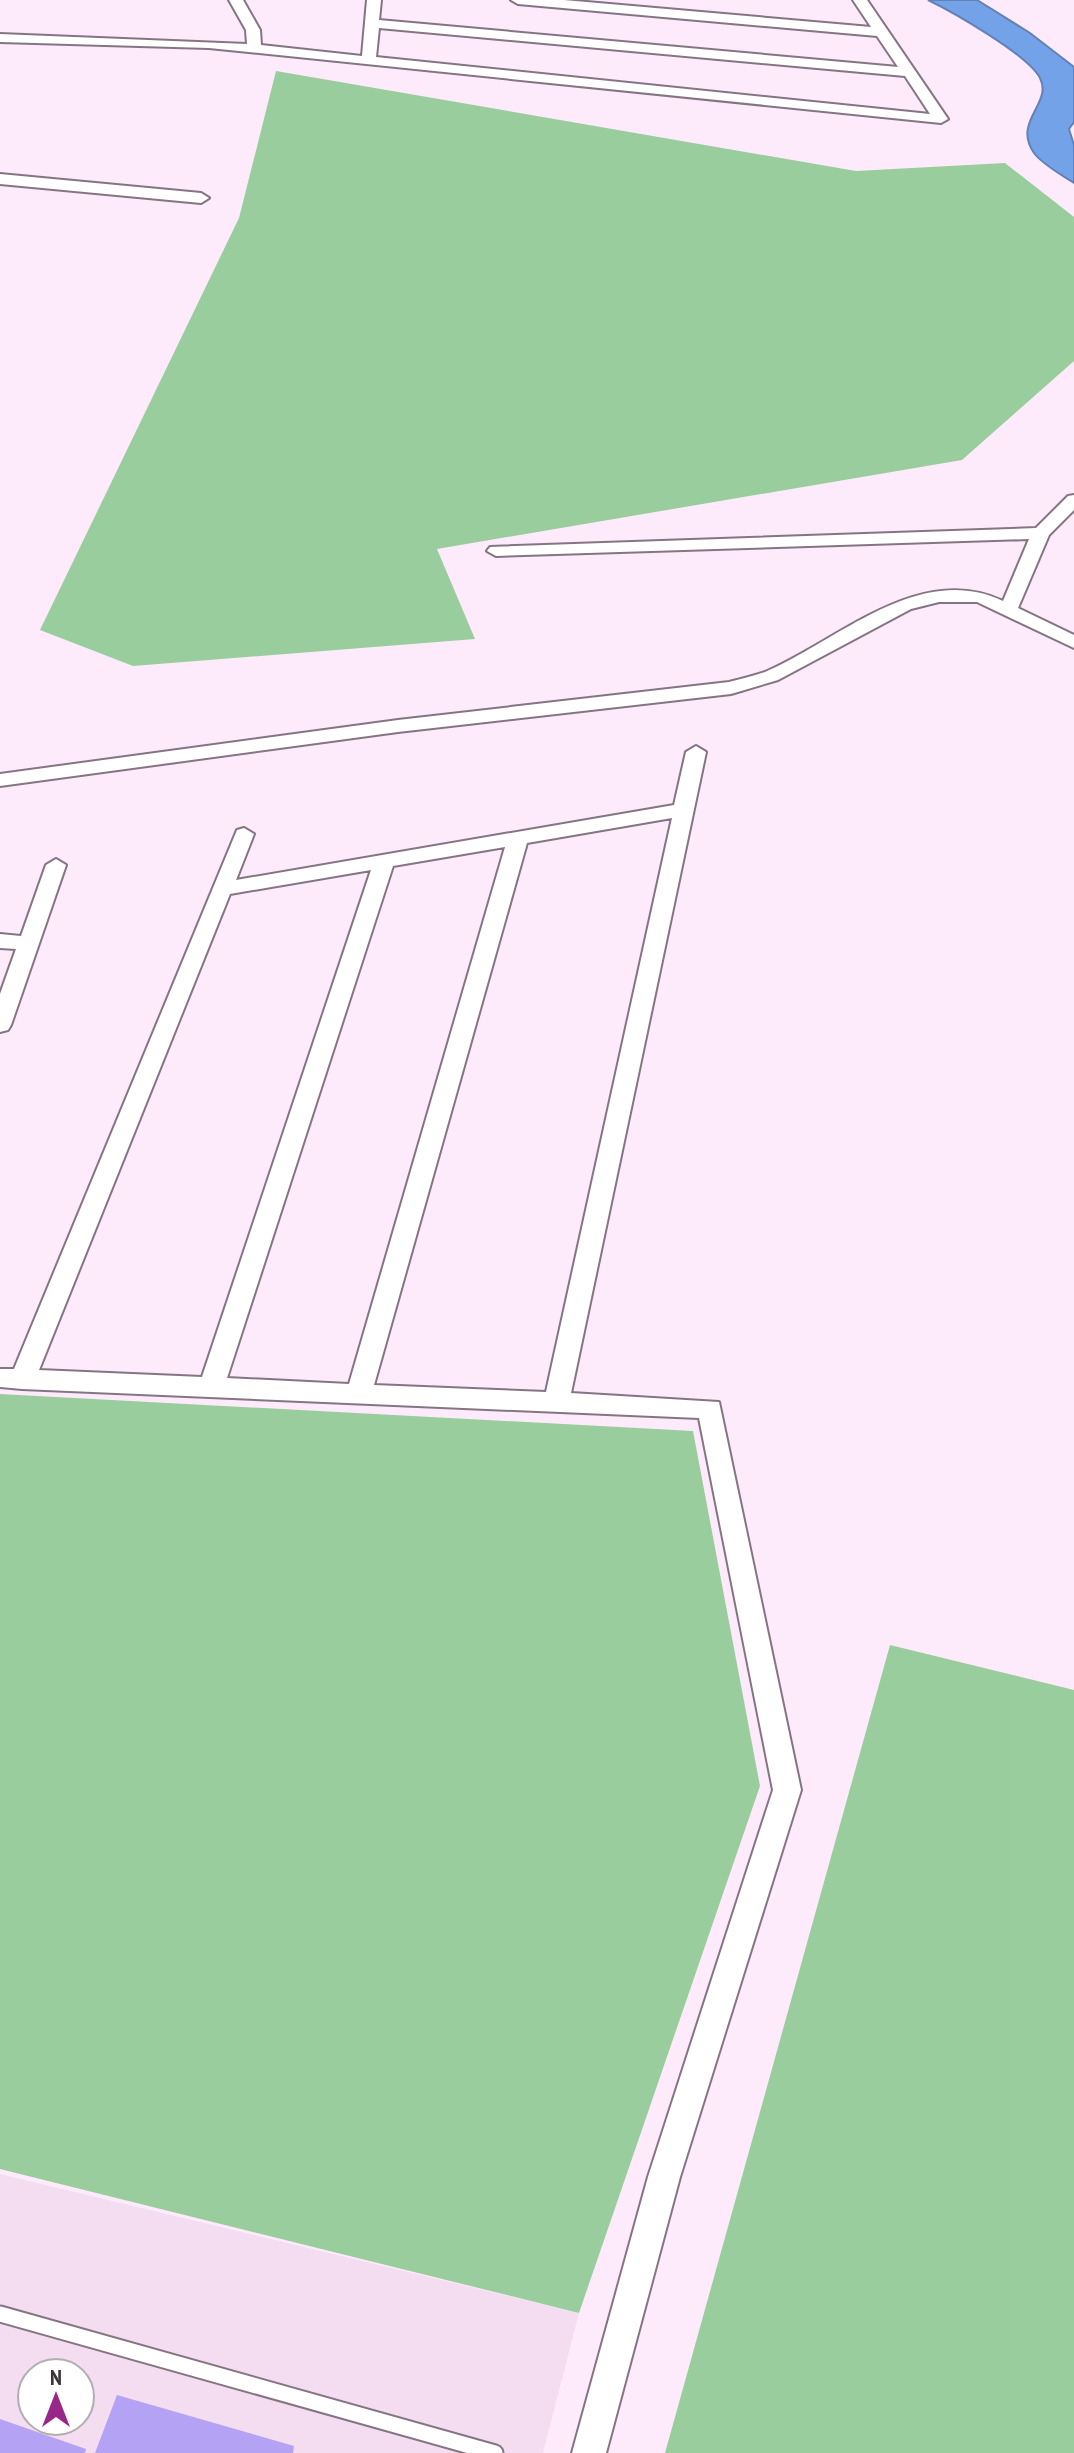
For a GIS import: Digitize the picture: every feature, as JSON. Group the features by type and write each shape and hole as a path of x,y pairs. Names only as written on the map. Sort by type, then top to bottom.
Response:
{"street":[{"path":"221,0 247,48"},
{"path":"236,0 253,30 247,48"},
{"path":"369,60 374,0"},
{"path":"518,0 882,32"},
{"path":"0,38 247,48 941,119 860,0"},
{"path":"372,23 909,72"},
{"path":"0,179 198,202 0,188"},
{"path":"1008,610 1041,533 1074,500"},
{"path":"496,551 1041,533"},
{"path":"0,780 398,726 731,688 771,676 904,605 939,596 980,597 1074,642"},
{"path":"556,1403 696,752"},
{"path":"222,889 683,810"},
{"path":"244,834 11,1379 710,1409 787,1790 664,2177 589,2453"},
{"path":"359,1394 518,838"},
{"path":"211,1388 384,861"},
{"path":"0,1025 56,865"},
{"path":"0,941 28,943"}],"lane":[{"path":"0,2314 495,2453"}],"shaded area":[{"path":"0,2174 579,2313 543,2453 0,2453"}],"green space":[{"path":"276,71 856,171 1005,163 1074,217 1074,361 962,460 437,549 475,639 133,666 40,630 239,218"},
{"path":"0,1394 693,1431 760,1786 579,2313 0,2169"},
{"path":"890,1645 1074,1690 1074,2453 665,2453"}],"water":[{"path":"928,0 977,0 1030,33 1074,67 1074,122 1069,129 1074,145 1074,183 1042,162 1028,142 1027,131 1043,87 1033,69 989,35"}],"building":[{"path":"117,2395 294,2446 293,2453 95,2453"},
{"path":"0,2419 16,2425 16,2437 52,2437 86,2449 85,2453 0,2453"}]}
